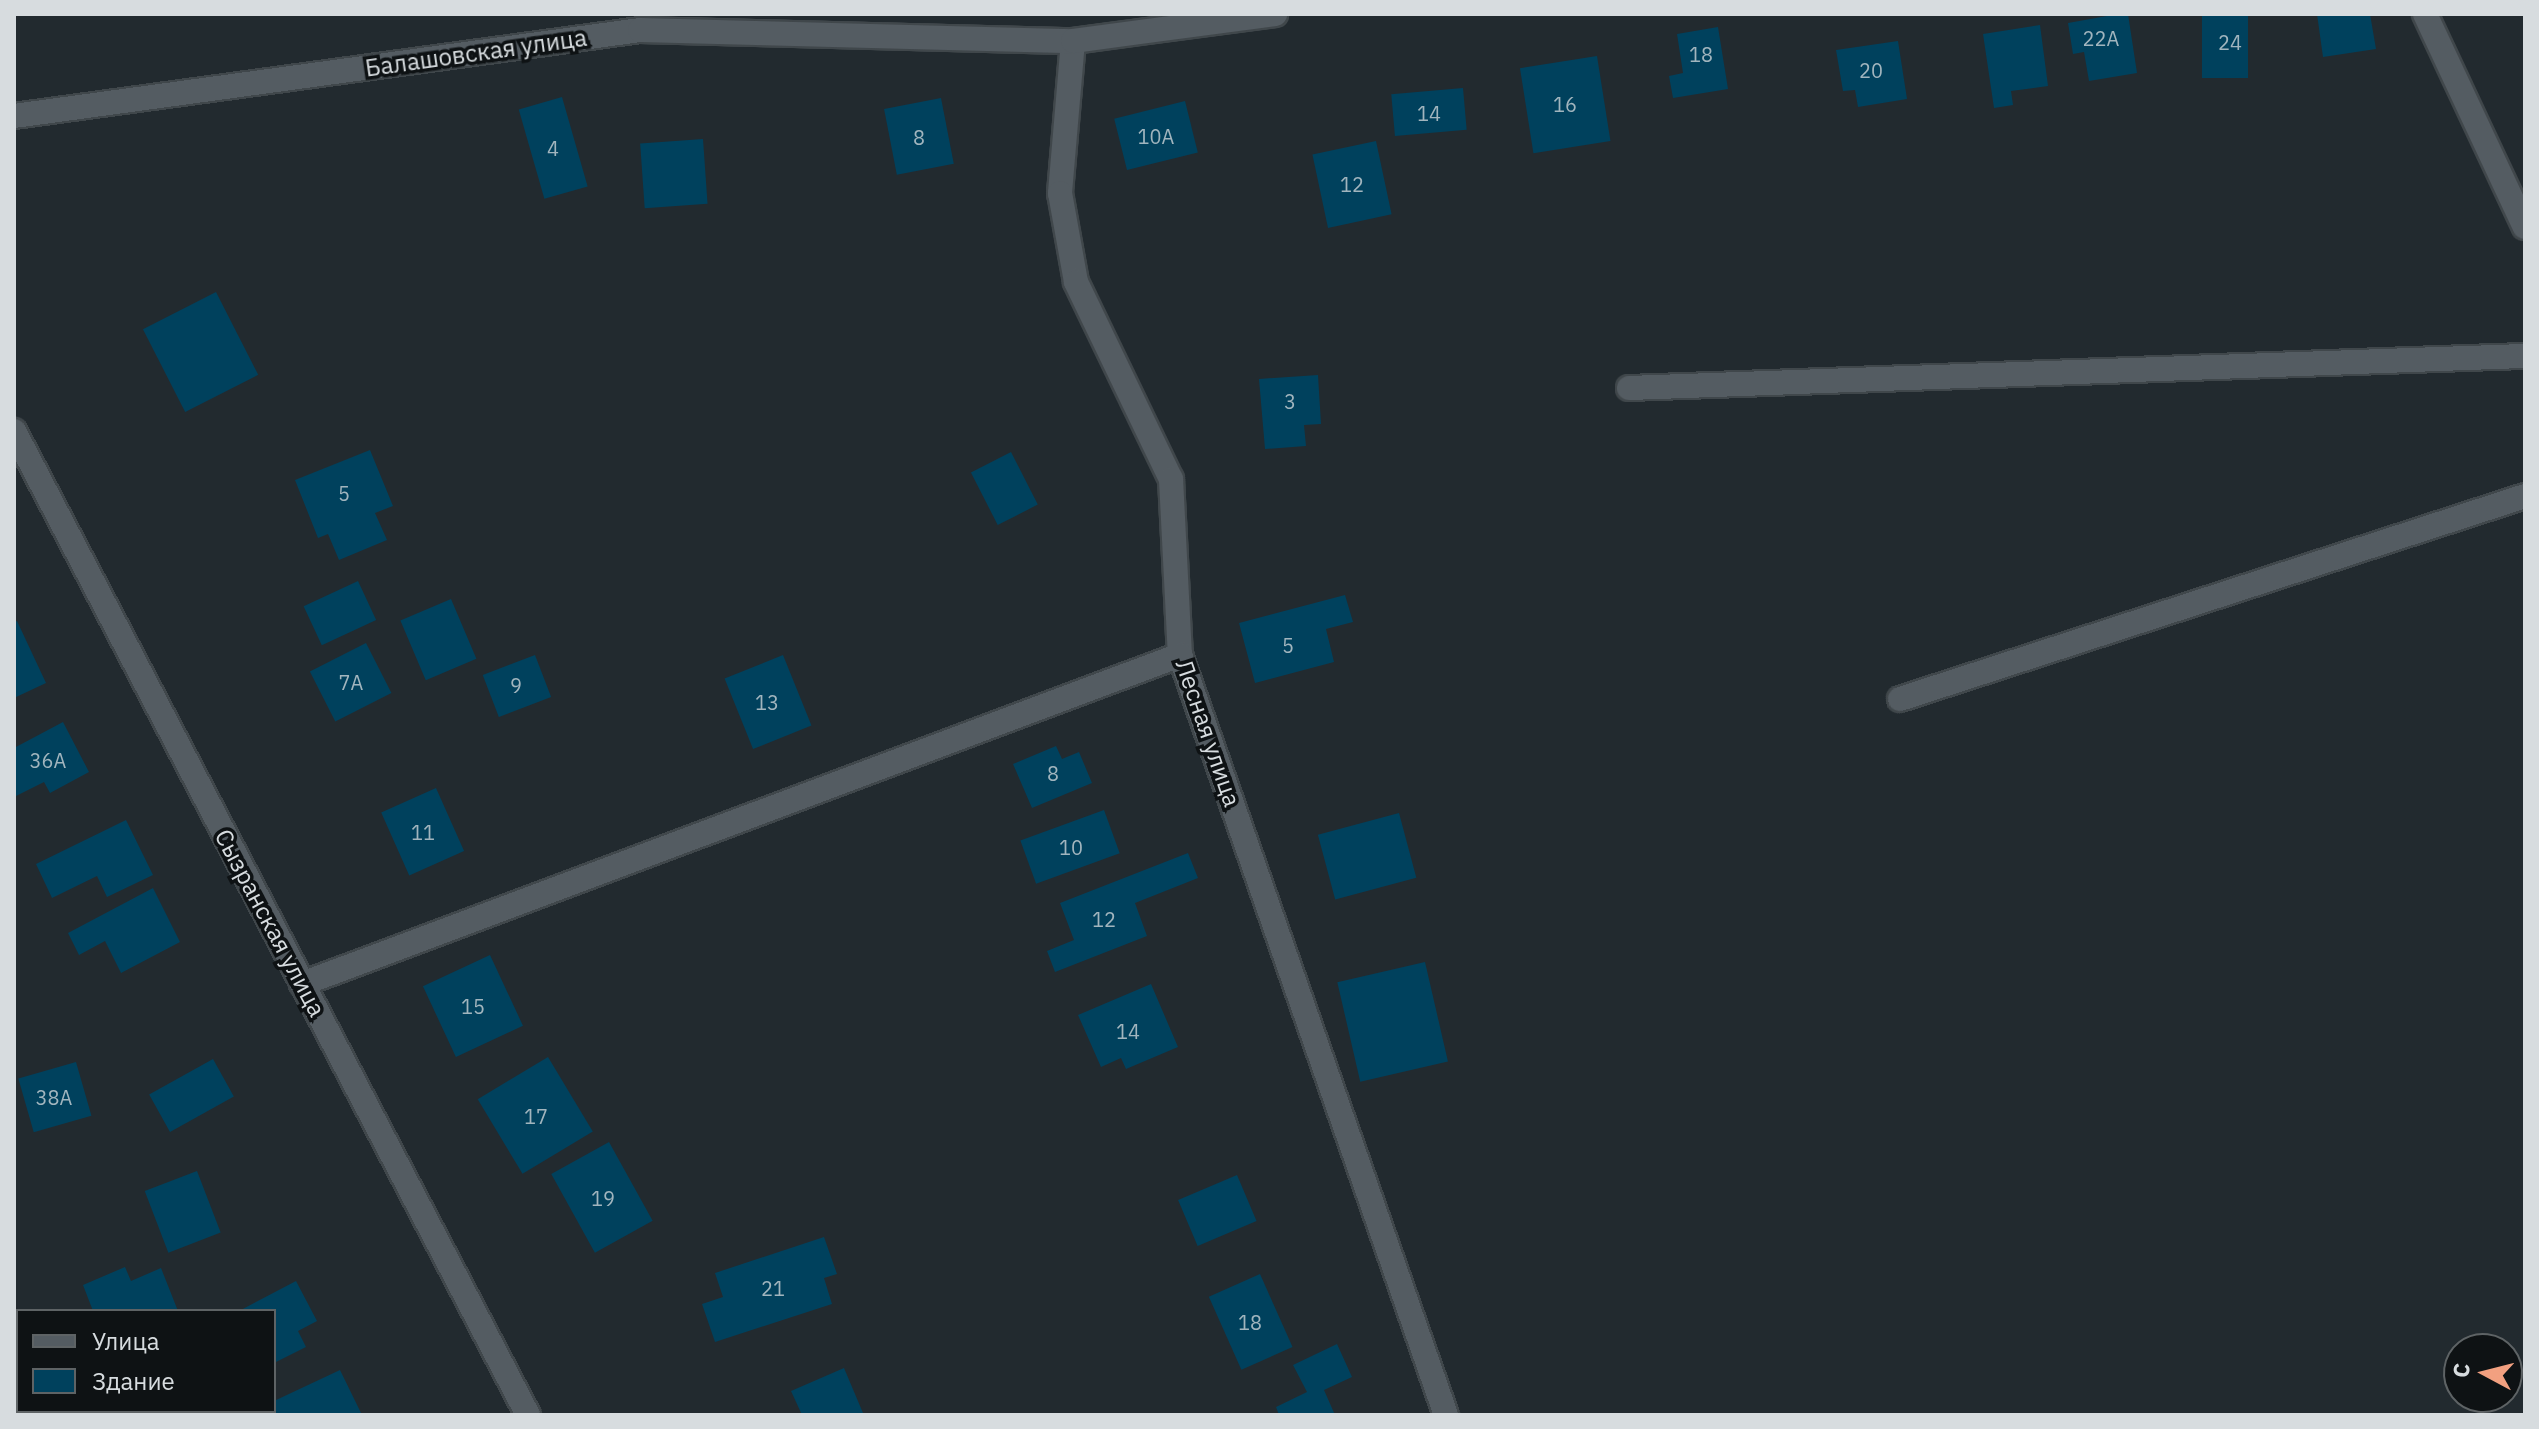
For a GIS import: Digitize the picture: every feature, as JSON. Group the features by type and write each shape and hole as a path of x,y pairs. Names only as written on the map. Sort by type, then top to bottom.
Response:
{"street":[{"name":"Балашовская улица","path":"14,116 640,30 1073,41 1275,14"},
{"path":"2425,14 2525,227"},
{"name":"Лесная улица","path":"1073,41 1060,193 1076,282 1171,479 1180,655 1446,1415"},
{"path":"1629,388 2525,356"},
{"name":"Сызранская улица","path":"14,431 528,1415"},
{"path":"1900,699 2525,496"},
{"path":"302,984 1180,655"}],"building":[{"path":"2128,14 2137,73 2089,81 2084,52 2073,54 2068,23"},
{"path":"2202,14 2248,14 2248,78 2202,78"},
{"path":"2317,14 2370,14 2376,49 2323,57"},
{"path":"2040,25 2048,86 2011,91 2013,105 1994,108 1983,34"},
{"path":"1718,27 1728,89 1673,98 1669,76 1683,73 1677,34"},
{"path":"1898,41 1907,99 1858,107 1855,90 1843,91 1836,50"},
{"path":"1597,56 1610,141 1533,153 1520,68"},
{"path":"1463,88 1467,130 1395,136 1391,94"},
{"path":"562,97 588,186 544,199 519,109"},
{"path":"941,98 954,164 897,175 884,109"},
{"path":"1185,101 1198,152 1127,170 1114,119"},
{"path":"703,139 708,204 645,208 640,143"},
{"path":"1376,141 1392,214 1328,228 1312,155"},
{"path":"216,292 258,375 185,412 143,329"},
{"path":"1318,375 1321,424 1304,425 1306,446 1265,449 1259,379"},
{"path":"370,450 393,506 375,513 387,540 339,560 328,534 318,538 295,480"},
{"path":"1011,452 1038,505 998,525 971,472"},
{"path":"358,581 376,620 322,645 304,606"},
{"path":"1345,595 1353,622 1326,629 1334,662 1255,683 1239,623"},
{"path":"451,599 476,659 426,680 400,620"},
{"path":"17,621 46,683 14,698 14,622"},
{"path":"366,643 391,693 335,721 310,672"},
{"path":"535,655 551,697 499,717 483,675"},
{"path":"783,655 811,725 753,749 725,679"},
{"path":"63,722 89,772 50,793 44,782 14,797 14,748"},
{"path":"1056,746 1062,759 1079,752 1092,783 1032,808 1013,764"},
{"path":"436,788 464,851 409,875 381,812"},
{"path":"1104,810 1120,853 1036,884 1020,840"},
{"path":"1399,813 1416,878 1335,899 1318,835"},
{"path":"126,820 153,875 107,897 97,876 52,898 36,864"},
{"path":"1188,853 1198,878 1135,903 1147,936 1055,972 1047,951 1074,940 1060,903"},
{"path":"153,888 180,942 121,973 105,941 79,955 68,933"},
{"path":"490,955 523,1026 456,1057 423,986"},
{"path":"1425,962 1448,1061 1360,1082 1337,982"},
{"path":"1151,984 1178,1047 1126,1069 1121,1058 1101,1067 1078,1015"},
{"path":"548,1057 593,1132 523,1174 478,1099"},
{"path":"213,1059 234,1097 170,1132 149,1094"},
{"path":"76,1062 91,1116 34,1132 18,1079"},
{"path":"609,1142 653,1221 595,1253 551,1174"},
{"path":"197,1171 221,1233 168,1253 145,1191"},
{"path":"1237,1175 1257,1221 1198,1246 1178,1200"},
{"path":"824,1237 837,1274 824,1278 832,1304 715,1342 702,1304 723,1297 715,1273"},
{"path":"125,1267 131,1281 161,1268 177,1309 92,1309 83,1285"},
{"path":"1260,1274 1293,1347 1241,1370 1209,1297"},
{"path":"296,1281 317,1321 298,1331 306,1347 276,1362 276,1309 243,1309"},
{"path":"1337,1344 1352,1377 1324,1390 1335,1415 1279,1415 1276,1407 1307,1392 1293,1365"},
{"path":"844,1368 863,1413 802,1415 791,1391"},
{"path":"340,1370 362,1415 257,1415 276,1413 276,1400"}]}
